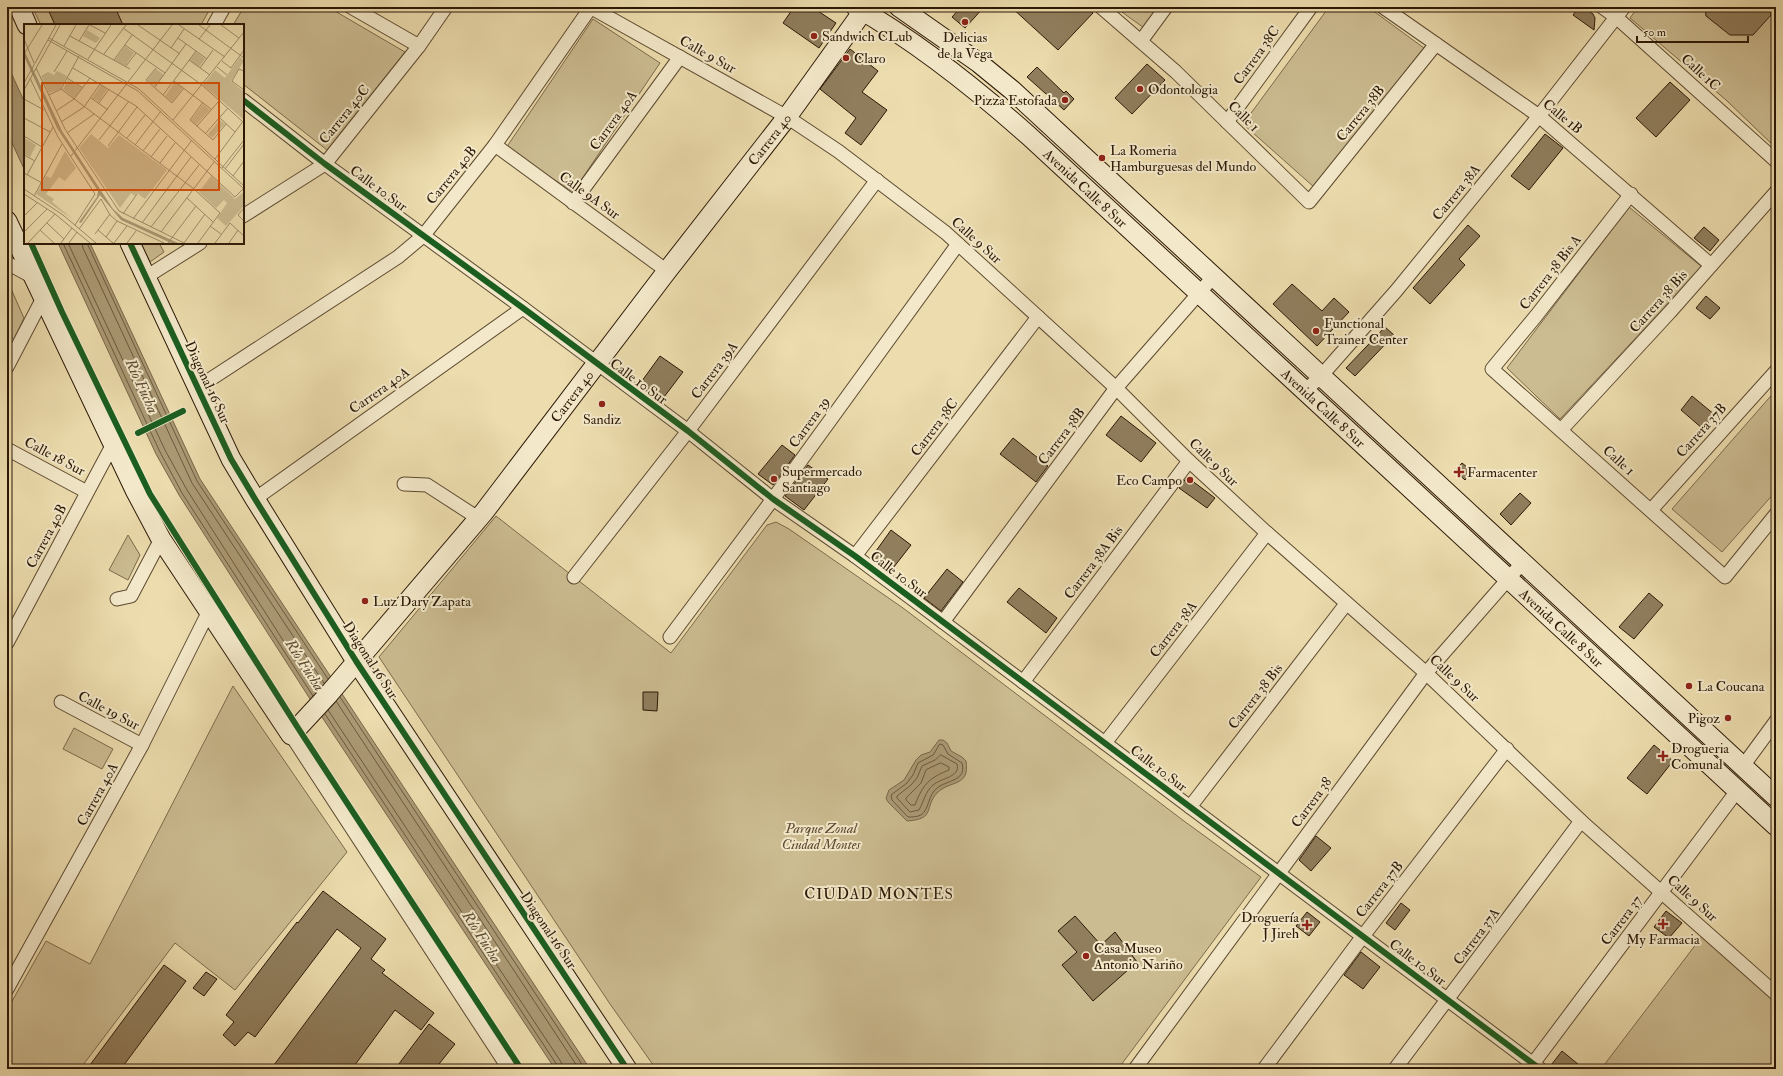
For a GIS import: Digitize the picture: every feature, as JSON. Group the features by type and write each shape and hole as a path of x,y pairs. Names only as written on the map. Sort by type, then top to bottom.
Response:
{"street":[{"path":"19,7 27,24"},
{"path":"215,24 224,7"},
{"path":"351,7 419,46"},
{"name":"Carrera 40C","path":"244,215 325,164 419,46 446,7"},
{"name":"Calle 9 Sur","path":"590,7 787,117 877,180 958,244 1116,388 1267,534 1426,673 1581,821 1776,994"},
{"name":"Carrera 40B","path":"197,388 398,257 423,236 495,145 590,7"},
{"name":"Avenida Calle 8 Sur","path":"899,7 979,63 1012,90 1322,375 1776,797"},
{"name":"Calle 1","path":"1101,7 1141,41 1309,202"},
{"path":"1141,41 1166,7"},
{"name":"Carrera 38C","path":"1227,122 1311,7"},
{"name":"Calle 1B","path":"1383,7 1539,116 1631,194 1711,265"},
{"name":"Calle 1C","path":"1602,7 1620,12 1776,161"},
{"name":"Avenida Calle 8 Sur","path":"862,8 930,55 995,106 1029,136 1776,826"},
{"name":"Carrera 40","path":"292,735 478,518 787,117 862,8"},
{"name":"Carrera 38A","path":"1306,391 1396,291 1539,116 1620,12"},
{"name":"Carrera 38B","path":"1309,202 1436,44"},
{"name":"Carrera 40A","path":"573,203 680,57"},
{"name":"Calle 10 Sur","path":"244,101 325,164 523,308 688,431 774,499 855,556 1449,999 1534,1067"},
{"name":"Calle 9A Sur","path":"495,145 667,271"},
{"name":"Carrera 39A","path":"574,577 688,431 877,180"},
{"name":"Carrera 38 Bis","path":"1561,430 1776,192"},
{"name":"Carrera 38 Bis A","path":"1492,369 1536,316 1631,194"},
{"path":"7,221 113,444 161,539 292,735 509,1069"},
{"name":"Diagonal 16 Sur","path":"130,244 231,459 351,667 627,1069"},
{"path":"146,277 198,244"},
{"name":"Carrera 39","path":"670,637 774,499 958,244"},
{"path":"7,263 33,278"},
{"name":"Carrera 38B","path":"943,622 1116,388 1214,276"},
{"path":"7,367 43,298"},
{"name":"Carrera 40A","path":"254,499 523,308"},
{"name":"Carrera 38C","path":"855,556 1038,317"},
{"name":"Calle 1","path":"1492,369 1725,577 1776,514"},
{"name":"Carrera 37B","path":"1650,510 1776,371"},
{"name":"Carrera 40B","path":"7,642 113,444"},
{"name":"Calle 18 Sur","path":"7,449 87,492"},
{"name":"Carrera 38A Bis","path":"1023,682 1190,461"},
{"path":"404,484 427,485 478,518"},
{"name":"Carrera 38A","path":"1105,743 1267,534"},
{"path":"117,598 131,596 161,539"},
{"name":"Carrera 38","path":"1135,1069 1426,673 1509,580 1523,562"},
{"name":"Carrera 38 Bis","path":"1190,807 1346,604"},
{"name":"Carrera 40A","path":"7,989 142,745 210,611"},
{"name":"Calle 19 Sur","path":"61,702 142,745"},
{"path":"1743,766 1776,721"},
{"name":"Carrera 37B","path":"1264,1069 1363,936 1507,749"},
{"name":"Carrera 37","path":"1534,1067 1738,791"},
{"name":"Carrera 37A","path":"1395,1069 1581,821"}],"green space":[{"path":"32,7 211,7 202,24 40,24"},
{"path":"244,7 328,7 405,52 327,150 244,85 244,24 234,24"},
{"path":"1115,7 1160,7 1144,28"},
{"path":"1329,7 1368,7 1424,48 1315,188 1243,124"},
{"path":"1638,7 1776,7 1776,148 1726,100 1630,18"},
{"path":"593,19 660,63 573,192 506,148"},
{"path":"1629,207 1702,267 1560,419 1507,368"},
{"path":"141,244 160,244 164,252 150,262"},
{"path":"8,282 24,318 14,339 7,335"},
{"path":"1776,390 1776,491 1722,552 1672,509"},
{"name":"Parque Zonal Ciudad Montes","path":"496,516 671,653 767,525 776,522 789,529 903,608 1184,821 1261,877 1118,1069 656,1069 610,1004 379,657"},
{"path":"128,535 140,555 128,580 109,570"},
{"path":"233,686 347,852 235,990 175,943 80,1069 7,1069 7,1010 46,941 90,964"},
{"path":"74,728 113,749 102,769 63,749"},
{"path":"1703,935 1776,1003 1776,1069 1601,1069"}],"water":[{"path":"7,64 24,101 24,169 7,132"},
{"name":"Río Fucha","path":"58,244 90,244 200,479 590,1069 555,1069 310,699 179,495 156,454"},
{"path":"939,740 943,740 947,743 951,751 966,761 965,775 958,782 943,788 938,792 934,797 926,815 916,820 907,821 888,802 886,798 889,790 904,780 916,760 921,755 930,752"}],"building":[{"path":"47,7 115,7 123,24 55,24"},
{"name":"Sandwich CLub","path":"794,7 812,7 836,23 819,48 783,23"},
{"name":"Delicias de la Vega","path":"961,7 984,7 965,28 952,17"},
{"path":"1011,7 1086,7 1093,13 1058,50"},
{"path":"1579,7 1583,7 1593,14 1595,18 1594,30 1573,15"},
{"path":"1705,7 1771,7 1771,15 1753,35 1730,35 1706,16"},
{"path":"850,49 878,71 862,92 887,110 861,145 845,133 856,118 820,89"},
{"name":"Odontologia","path":"1147,64 1165,80 1132,114 1115,98"},
{"path":"1037,67 1064,93 1066,91 1074,99 1064,110 1027,77"},
{"path":"1670,82 1690,100 1656,137 1636,118"},
{"path":"1545,134 1563,148 1529,190 1511,176"},
{"path":"1468,225 1480,236 1459,259 1465,265 1430,304 1413,288"},
{"path":"1704,227 1719,240 1710,251 1694,238"},
{"path":"1292,284 1322,311 1334,298 1349,312 1317,346 1273,304"},
{"path":"1706,296 1720,308 1710,319 1696,308"},
{"path":"1385,327 1394,335 1355,376 1346,368"},
{"path":"660,356 683,372 661,401 639,385"},
{"path":"1692,396 1715,415 1703,429 1681,410"},
{"path":"1121,416 1156,443 1141,462 1106,435"},
{"path":"1013,438 1048,466 1036,482 1000,454"},
{"path":"782,445 795,455 773,485 758,474"},
{"path":"1462,463 1472,471 1465,480 1455,471"},
{"path":"808,465 828,479 804,510 785,496"},
{"path":"1187,477 1215,498 1207,508 1179,488"},
{"path":"1520,493 1531,503 1511,525 1500,514"},
{"path":"891,530 911,545 890,572 871,558"},
{"path":"947,569 963,582 941,611 924,598"},
{"path":"1019,588 1057,618 1046,633 1007,602"},
{"path":"1649,593 1663,605 1634,639 1619,627"},
{"path":"643,692 658,692 657,711 643,710"},
{"path":"1654,745 1673,761 1647,794 1627,778"},
{"path":"1316,836 1331,848 1311,871 1299,860"},
{"path":"323,891 386,939 371,959 385,970 382,973 434,1013 421,1030 395,1010 352,1069 271,1069 361,948 337,929 255,1037 248,1032 235,1046 223,1035 234,1022 226,1015 297,922 298,923"},
{"path":"1401,903 1410,910 1395,930 1386,923"},
{"path":"1666,911 1682,923 1669,938 1654,927"},
{"path":"1307,912 1320,922 1309,936 1296,926"},
{"name":"Casa Museo Antonio Nariño","path":"1075,916 1101,945 1115,932 1137,962 1093,1001 1062,965 1077,952 1058,931"},
{"path":"1361,952 1380,967 1363,989 1344,975"},
{"path":"164,965 186,981 121,1069 87,1069"},
{"path":"206,972 217,979 204,996 193,988"},
{"path":"429,1024 455,1044 435,1069 395,1069"},
{"path":"1562,1051 1584,1069 1548,1069"}],"cycle path":[{"path":"244,101 325,164 523,308 688,431 773,499 855,556 1540,1069"},
{"path":"31,244 62,312 150,494 298,728 521,1069"},
{"path":"130,244 231,459 255,499 356,661 627,1069"},
{"path":"138,433 183,411"}],"place":[{"name":"Delicias de la Vega","path":"965,22"},
{"name":"Sandwich CLub","path":"814,36"},
{"name":"Claro","path":"846,58"},
{"name":"Odontologia","path":"1140,89"},
{"name":"Pizza Estofada","path":"1065,100"},
{"name":"La Romeria Hamburguesas del Mundo","path":"1102,158"},
{"name":"Functional Trainer Center","path":"1316,331"},
{"name":"Sandiz","path":"602,404"},
{"name":"Farmacenter","path":"1459,472"},
{"name":"Supermercado Santiago","path":"774,479"},
{"name":"Eco Campo","path":"1190,480"},
{"name":"Luz Dary Zapata","path":"365,601"},
{"name":"La Coucana","path":"1689,686"},
{"name":"Pigoz","path":"1728,718"},
{"name":"Drogueria Comunal","path":"1663,756"},
{"name":"My Farmacia","path":"1663,924"},
{"name":"Droguería J Jireh","path":"1307,925"},
{"name":"Casa Museo Antonio Nariño","path":"1086,956"}],"district":[{"name":"CIUDAD MONTES","path":"879,894"}]}
